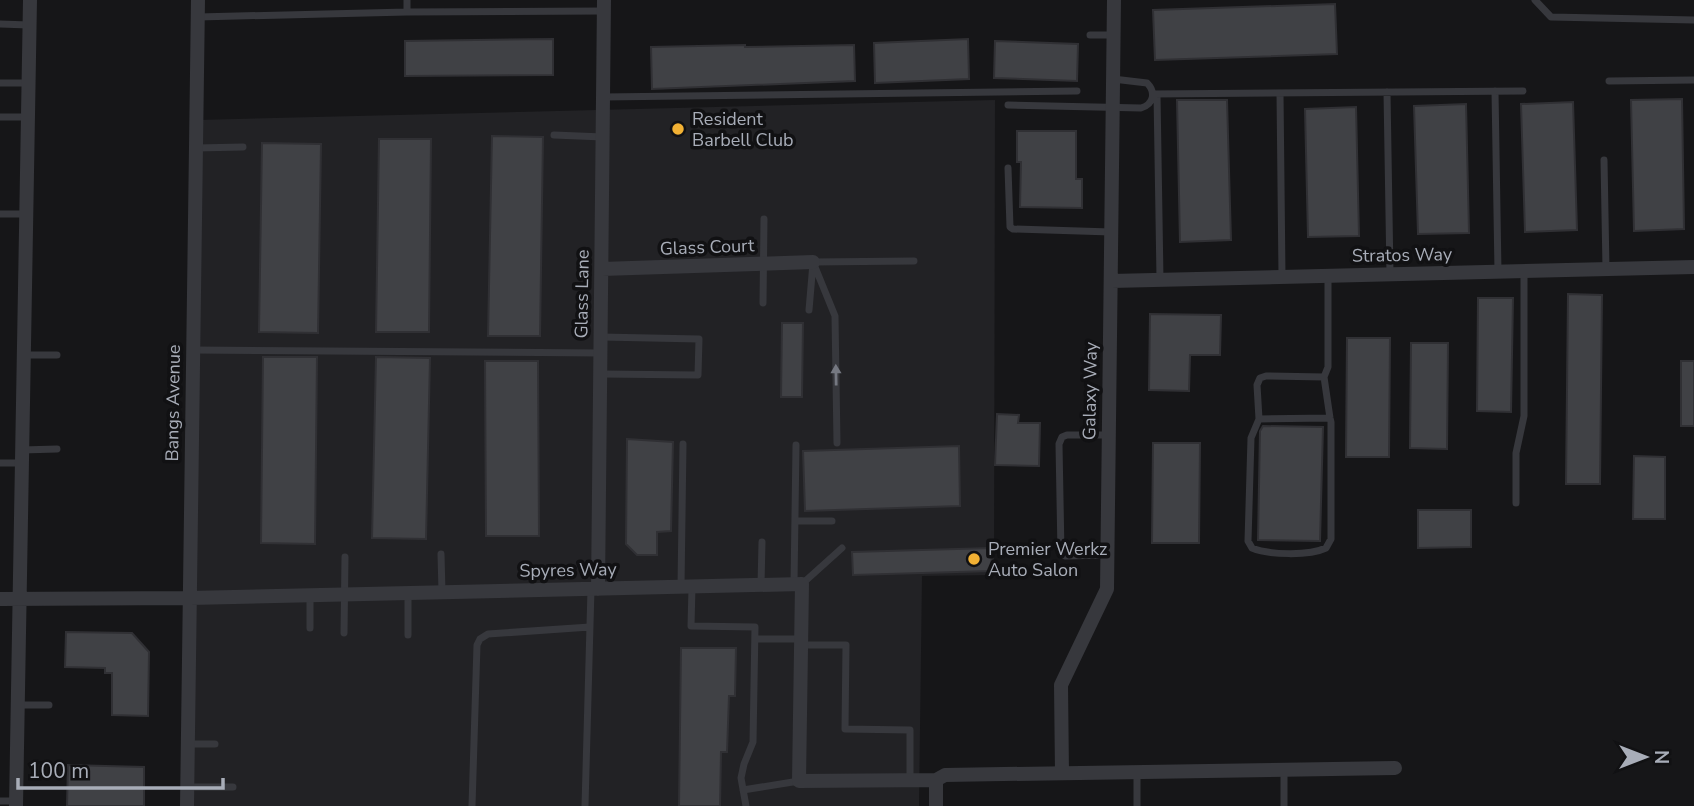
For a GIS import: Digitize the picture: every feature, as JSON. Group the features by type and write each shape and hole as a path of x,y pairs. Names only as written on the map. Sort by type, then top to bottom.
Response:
{"street":[{"path":"16,804 30,0"},
{"name":"Bangs Avenue","path":"187,806 198,0"},
{"name":"Galaxy Way","path":"1062,773 1061,685 1107,589 1114,0"},
{"name":"Glass Lane","path":"595,589 601,374 604,6"},
{"name":"Glass Court","path":"602,269 813,262"},
{"name":"Stratos Way","path":"1111,281 1694,267"},
{"path":"798,584 801,642 799,781 936,780 945,775 1395,768"},
{"name":"Spyres Way","path":"0,599 310,596 798,584"},
{"path":"936,780 936,806"}],"lane":[{"path":"407,0 407,12"},
{"path":"506,0 506,11"},
{"path":"1535,0 1551,17 1694,20"},
{"path":"198,17 506,11 604,6"},
{"path":"0,24 29,25"},
{"path":"1090,35 1113,35"},
{"path":"1112,79 1147,83 1155,94 1160,280"},
{"path":"1609,81 1694,80"},
{"path":"0,83 28,83"},
{"path":"603,97 1077,91"},
{"path":"1495,91 1498,272"},
{"path":"1155,94 1523,91"},
{"path":"1388,92 1390,274"},
{"path":"1280,93 1282,277"},
{"path":"1008,105 1145,107 1155,94"},
{"path":"0,117 28,117"},
{"path":"554,135 603,136"},
{"path":"196,148 243,147"},
{"path":"1604,160 1606,269"},
{"path":"1008,167 1010,227 1013,229 1111,232"},
{"path":"0,214 26,214"},
{"path":"764,219 764,303"},
{"path":"813,262 914,261"},
{"path":"809,310 813,262"},
{"path":"813,262 835,316 837,443"},
{"path":"1516,503 1516,453 1524,416 1524,271"},
{"path":"1324,377 1266,376 1260,379 1257,385 1259,419 1251,438 1248,541 1252,548 1262,552 1317,552 1326,548 1331,539 1330,418 1324,377 1328,367 1328,276"},
{"path":"601,337 699,339 698,375 601,374"},
{"path":"193,350 601,353"},
{"path":"24,355 57,355"},
{"path":"1259,419 1330,418"},
{"path":"1108,555 1065,556 1061,553 1059,444 1062,437 1067,435 1109,435"},
{"path":"683,444 686,587 691,626 755,627 753,742 741,778 746,806"},
{"path":"796,445 798,584"},
{"path":"0,463 57,449"},
{"path":"795,521 832,521"},
{"path":"761,585 762,542"},
{"path":"798,584 842,548"},
{"path":"441,554 442,592"},
{"path":"344,633 345,557"},
{"path":"585,806 590,627 595,589"},
{"path":"408,593 408,635"},
{"path":"310,596 310,628"},
{"path":"472,806 477,645 480,639 488,634 590,627"},
{"path":"755,639 846,645 845,729 910,730 909,781"},
{"path":"18,705 48,705"},
{"path":"188,744 215,744"},
{"path":"1284,770 1284,806"},
{"path":"1137,772 1137,806"},
{"path":"743,790 799,781"},
{"path":"187,787 233,787"},
{"path":"0,801 16,804"}],"shaded area":[{"path":"995,100 994,575 922,576 919,806 187,806 198,120"}],"building":[{"path":"1335,4 1337,54 1155,60 1153,10"},
{"path":"553,39 553,75 405,76 405,41"},
{"path":"968,39 969,79 875,83 874,43"},
{"path":"995,41 1078,44 1077,81 994,78"},
{"path":"854,45 855,81 652,89 651,47"},
{"path":"1682,99 1684,229 1634,231 1631,100"},
{"path":"1177,100 1227,100 1231,240 1180,242"},
{"path":"1573,102 1577,230 1525,232 1521,104"},
{"path":"1466,104 1469,233 1418,234 1414,106"},
{"path":"1356,107 1359,236 1308,237 1305,109"},
{"path":"1017,131 1076,131 1076,179 1082,179 1082,208 1020,207 1021,162 1017,162"},
{"path":"492,136 543,137 540,336 488,336"},
{"path":"379,139 431,139 429,332 376,332"},
{"path":"262,143 321,144 318,333 259,332"},
{"path":"1568,294 1602,295 1600,484 1566,484"},
{"path":"1478,298 1513,298 1511,412 1477,411"},
{"path":"1150,314 1221,315 1220,355 1190,355 1189,391 1149,390"},
{"path":"782,323 803,323 802,397 781,397"},
{"path":"1347,338 1390,338 1389,457 1346,457"},
{"path":"1411,343 1448,343 1447,449 1410,448"},
{"path":"263,357 317,357 315,544 261,543"},
{"path":"376,357 430,358 426,539 372,538"},
{"path":"485,361 538,361 539,536 486,536"},
{"path":"1681,361 1694,361 1694,426 1681,426"},
{"path":"997,414 1019,415 1018,423 1040,423 1039,466 995,465"},
{"path":"1263,426 1323,427 1320,541 1258,540 1260,431"},
{"path":"627,439 673,442 671,531 657,532 657,555 637,555 626,544"},
{"path":"1153,443 1200,443 1199,543 1152,543"},
{"path":"959,446 960,506 805,511 803,451"},
{"path":"1634,456 1665,457 1665,519 1633,519"},
{"path":"1418,510 1471,510 1471,547 1418,548"},
{"path":"991,548 992,571 853,575 852,552"},
{"path":"66,632 132,633 149,652 148,716 112,715 112,673 105,673 105,668 65,667"},
{"path":"681,648 736,648 735,696 729,696 727,752 721,752 720,806 679,806"},
{"path":"68,765 144,767 144,806 67,806"}],"place":[{"name":"Resident Barbell Club","path":"678,129"},
{"name":"Premier Werkz Auto Salon","path":"974,559"}]}
